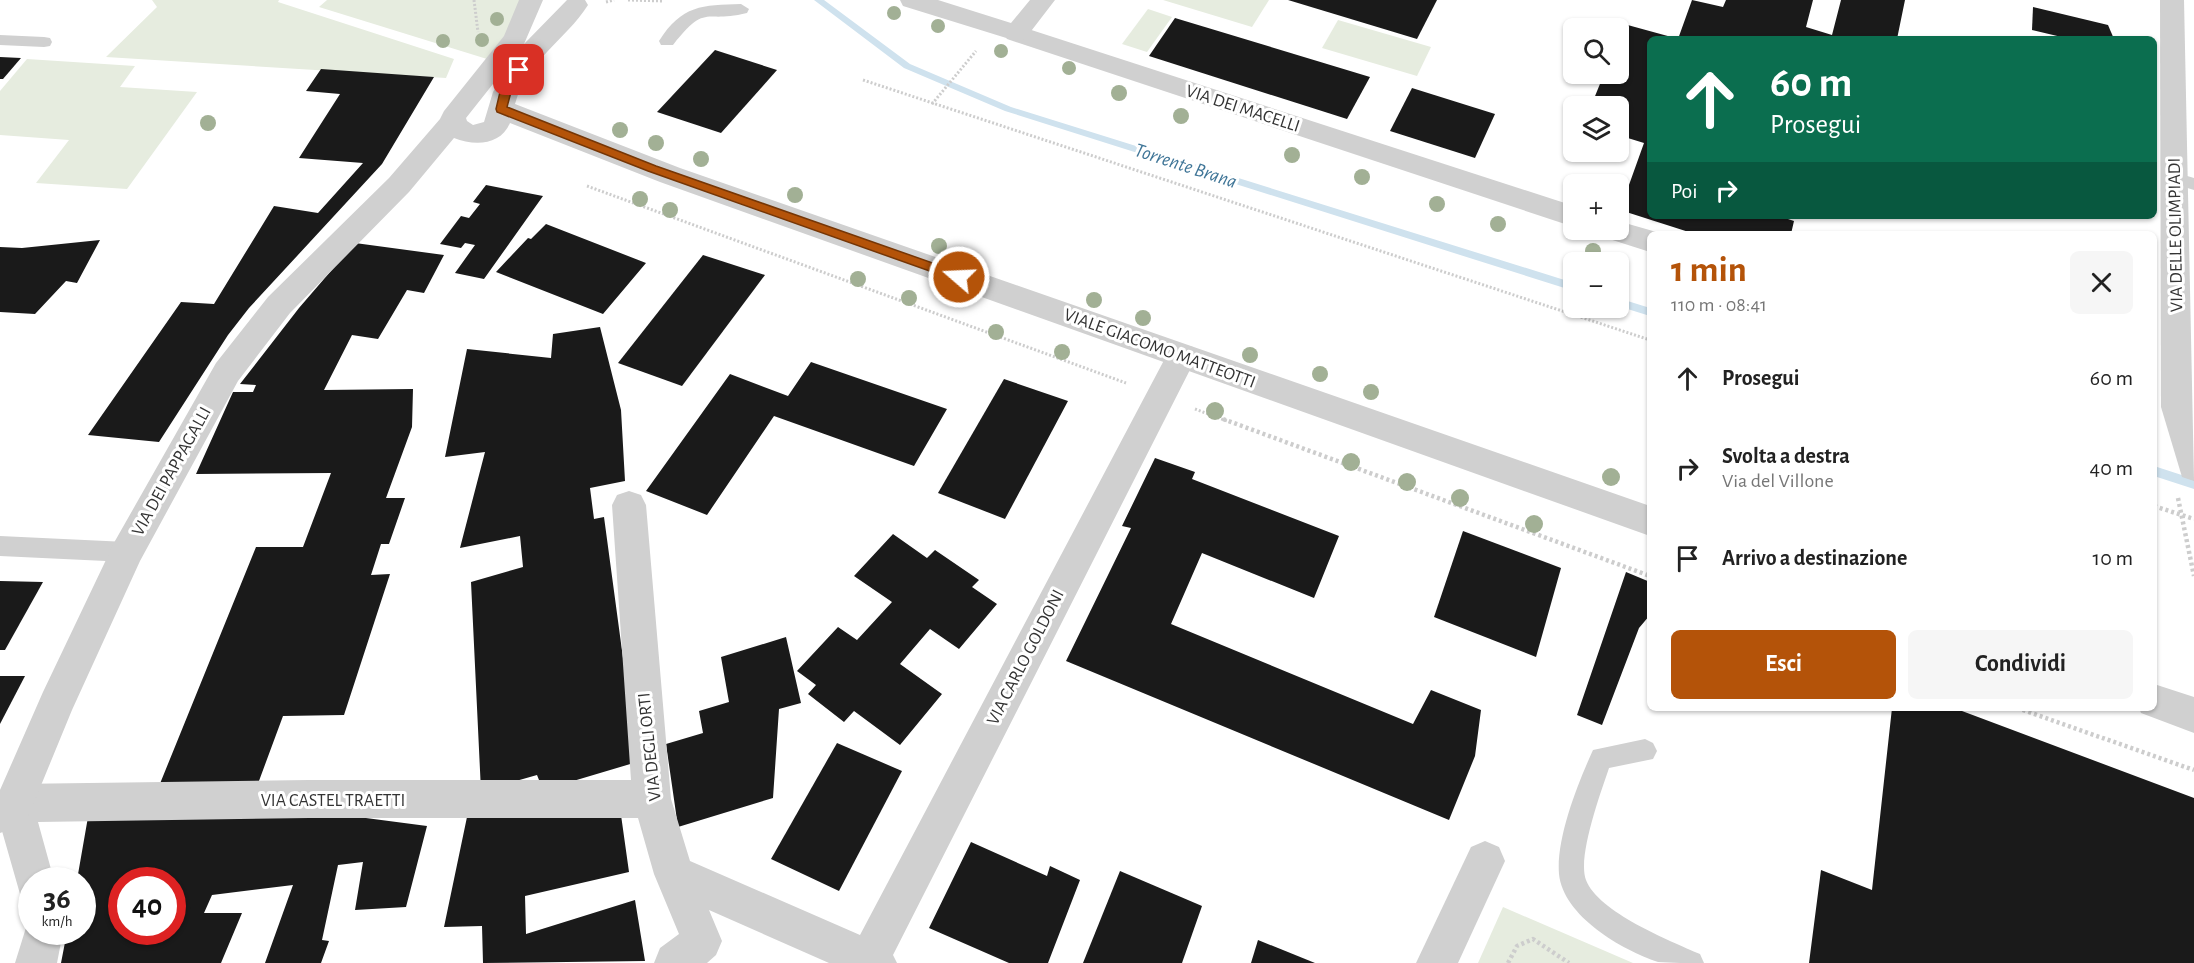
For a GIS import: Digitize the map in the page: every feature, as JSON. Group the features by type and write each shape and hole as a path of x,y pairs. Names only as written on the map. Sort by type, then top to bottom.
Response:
{"street":[{"path":"399,185 453,121 459,107 476,90 514,39 531,0"},
{"path":"540,0 552,5 589,3"},
{"name":"VIA DEI MACELLI","path":"912,0 1563,213"},
{"path":"1016,33 1043,0"},
{"name":"VIA DELLE OLIMPIADI","path":"2172,0 2184,181 2175,406 2191,456"},
{"path":"399,185 453,145 495,127 506,92 538,44 589,3"},
{"path":"501,109 670,175"},
{"path":"453,121 460,131 470,134 527,136 670,175"},
{"name":"VIALE GIACOMO MATTEOTTI","path":"670,175 1647,520"},
{"name":"VIA DEI PAPPAGALLI","path":"7,808 127,552 214,393 242,350 279,305 399,185"},
{"path":"1629,235 1647,240"},
{"name":"VIA CARLO GOLDONI","path":"872,962 1159,396 1182,356"},
{"name":"VIA DEGLI ORTI","path":"629,505 652,799 675,874 702,940 675,963"},
{"path":"2157,702 2194,715"},
{"name":"VIA CASTEL TRAETTI","path":"7,808 309,799 652,799"},
{"path":"7,808 29,867"},
{"path":"1437,963 1485,861"},
{"path":"675,874 872,962"},
{"path":"36,963 40,945"}],"lane":[{"path":"667,41 685,17 697,11 741,9"},
{"path":"0,40 44,42"},
{"path":"0,546 127,552"},
{"path":"1645,751 1601,758 1573,852 1571,870 1573,884 1583,900 1595,912 1622,929 1690,963"}],"path":[{"path":"589,3 614,0"},
{"path":"932,104 965,65"},
{"path":"863,80 1647,339"},
{"path":"586,186 1647,575"},
{"path":"2179,503 2194,576"},
{"path":"2157,507 2194,519"},
{"path":"2026,711 2194,770"},
{"path":"1508,963 1512,950 1522,941 1533,939 1569,963"}],"shaded area":[{"path":"152,0 279,0 278,2 454,59 446,78 106,57 157,7"},
{"path":"327,0 536,0 487,59 319,7"},
{"path":"1163,0 1269,0 1252,27"},
{"path":"1148,9 1172,17 1147,52 1122,44"},
{"path":"1338,20 1431,47 1417,76 1322,48"},
{"path":"27,59 135,66 120,87 197,92 127,189 36,183 69,140 0,135 0,91"},
{"path":"1503,907 1633,963 1478,963"}],"building":[{"path":"1288,0 1437,0 1417,39"},
{"path":"1692,0 1723,7 1726,0 1813,0 1806,27 1832,35 1841,0 1905,0 1898,36 1679,36"},
{"path":"2033,7 2108,25 2113,36 2057,36 2032,30"},
{"path":"1175,18 1370,77 1347,119 1149,56"},
{"path":"1629,25 1668,36 1647,36 1647,219 1629,213 1629,185 1644,143 1629,138 1629,96 1595,96 1600,84 1629,84"},
{"path":"715,50 777,70 721,133 657,112"},
{"path":"0,57 21,58 3,79 0,79"},
{"path":"321,69 434,77 382,164 249,308 228,335 159,442 88,435 181,302 214,304 274,206 318,213 363,163 299,158 340,94 306,91"},
{"path":"1412,88 1495,114 1475,158 1390,131"},
{"path":"486,185 543,196 484,279 455,273 475,245 465,243 461,248 440,244 461,216 469,218 480,204 473,202"},
{"path":"1648,219 1788,219 1794,221 1792,231 1686,231"},
{"path":"546,224 646,263 603,314 496,272 528,238 531,239"},
{"path":"100,240 77,283 66,281 35,314 0,312 0,247 22,248"},
{"path":"355,243 444,255 424,293 407,290 378,339 352,335 324,390 413,389 412,427 386,498 405,498 389,544 381,544 371,575 390,574 344,715 283,716 256,789 157,791 256,547 303,547 331,473 196,474 233,392 253,392 256,385 240,384 299,308"},
{"path":"703,255 765,275 682,386 618,363"},
{"path":"600,327 621,410 625,481 590,488 594,519 604,517 637,762 543,790 537,775 481,791 471,582 523,567 520,536 460,548 485,452 445,457 467,349 551,358 553,334"},
{"path":"811,362 947,409 914,466 774,416 707,515 646,491 730,374 788,396"},
{"path":"1004,379 1068,401 1005,519 938,493"},
{"path":"1155,458 1195,472 1192,479 1339,536 1314,598 1202,553 1171,624 1413,724 1431,690 1481,710 1475,756 1449,820 1066,661 1131,528 1122,526"},
{"path":"1463,531 1561,568 1536,657 1434,617"},
{"path":"893,534 927,558 935,550 979,580 972,587 997,604 959,649 930,629 900,664 942,694 900,745 854,711 844,722 808,694 816,685 797,671 838,627 857,640 892,602 854,576"},
{"path":"1626,572 1647,581 1647,619 1639,628 1602,725 1577,715"},
{"path":"0,581 43,582 5,650 0,650"},
{"path":"786,637 801,703 779,709 773,798 678,827 666,744 703,733 699,711 729,702 721,657"},
{"path":"0,676 25,676 0,724"},
{"path":"1892,711 1962,711 2194,798 2194,963 1809,963 1821,870 1872,890"},
{"path":"837,743 902,771 839,891 771,859"},
{"path":"343,815 427,826 406,907 355,910 363,862 338,865 322,940 329,941 321,963 265,963 293,885 212,895 204,913 242,913 221,963 61,963 64,945 96,945 96,867 79,867 88,817"},
{"path":"621,815 629,872 525,896 526,934 635,900 645,961 483,963 482,926 444,927 467,817"},
{"path":"971,842 1047,876 1050,866 1080,880 1048,963 1009,963 929,928"},
{"path":"1120,871 1202,906 1182,963 1083,963"},
{"path":"1258,940 1315,963 1251,963"}],"waterway":[{"name":"Torrente Brana","path":"818,0 907,66 1008,109 1563,284"},
{"name":"Torrente Brana","path":"1629,305 1647,311"},
{"name":"Torrente Brana","path":"2157,472 2194,484"}],"route":[{"path":"519,70 506,92 501,109 587,141 616,155 959,277"}]}
